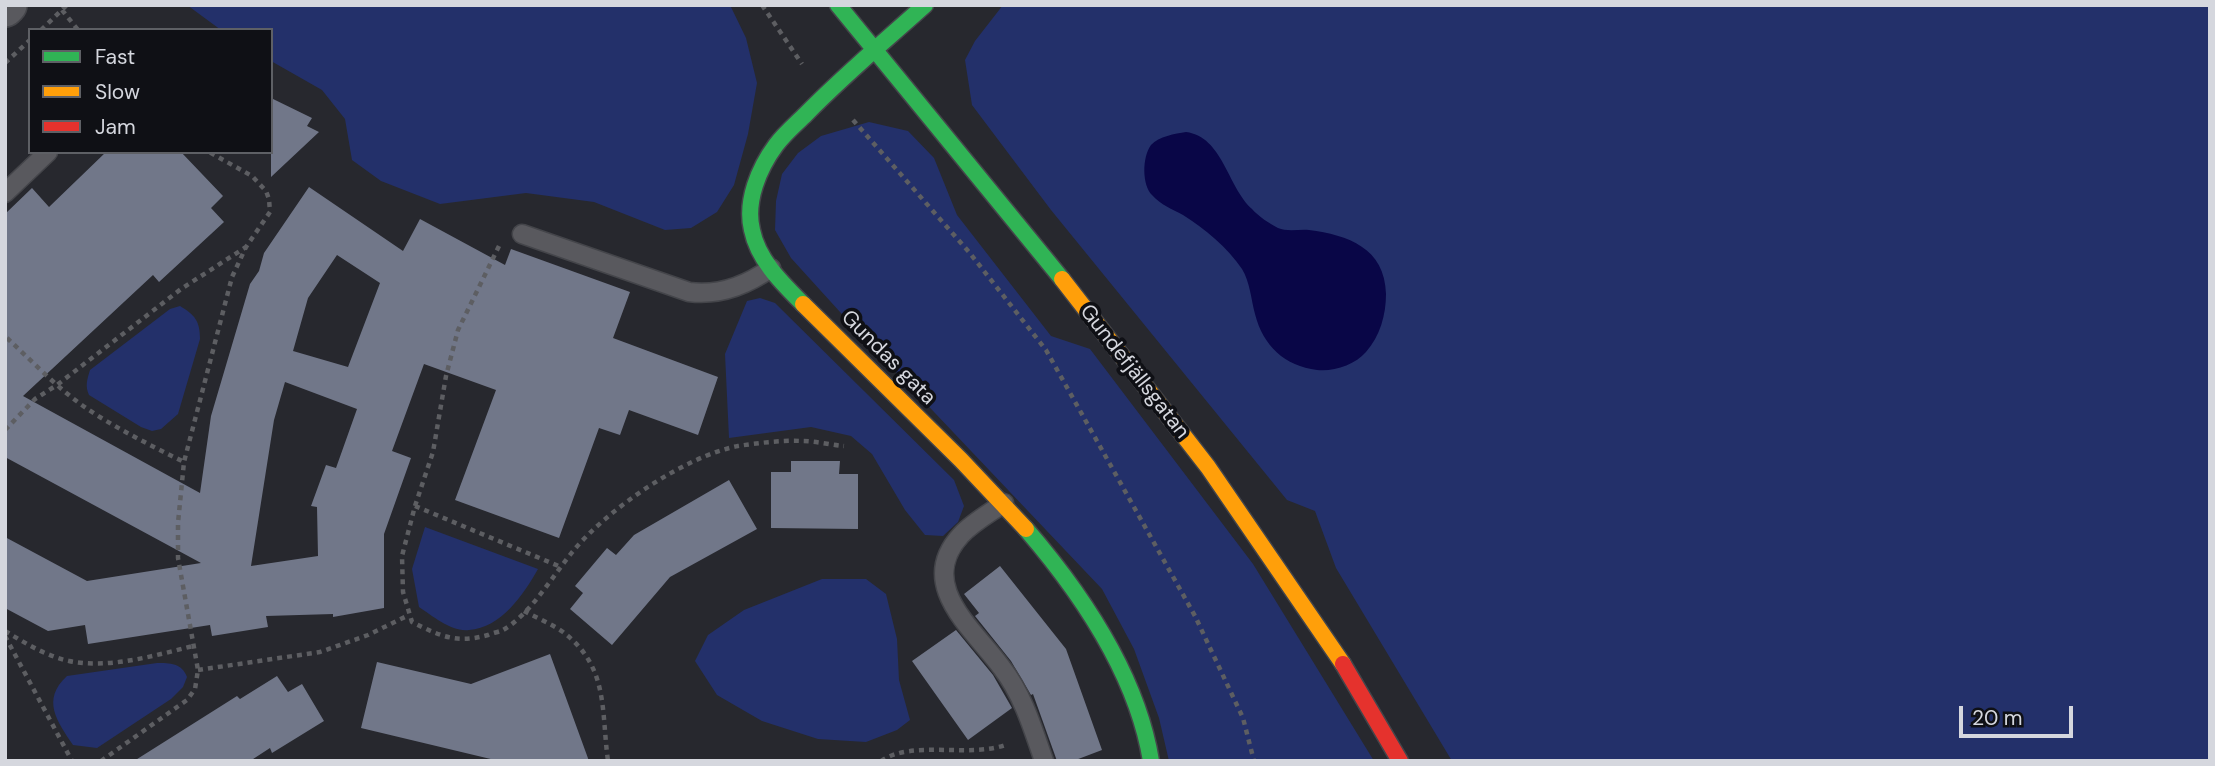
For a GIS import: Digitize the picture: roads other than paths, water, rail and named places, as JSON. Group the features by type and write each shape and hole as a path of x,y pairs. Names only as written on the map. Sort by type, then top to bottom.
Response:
{"street":[{"name":"Gundefjällsgatan","path":"838,5 1041,251 1208,467 1341,661 1400,761"},
{"name":"Gundas gata","path":"925,5 826,92 775,146 757,182 750,220 754,239 787,288 1004,503 1055,561 1095,618 1125,678 1148,739 1151,761"}],"lane":[{"path":"5,193 46,154"},
{"path":"522,234 689,292 709,294 728,289 754,280 771,268"},
{"path":"1004,503 962,533 949,551 945,565 945,585 951,604 965,625 1003,669 1027,712 1044,761"}]}
